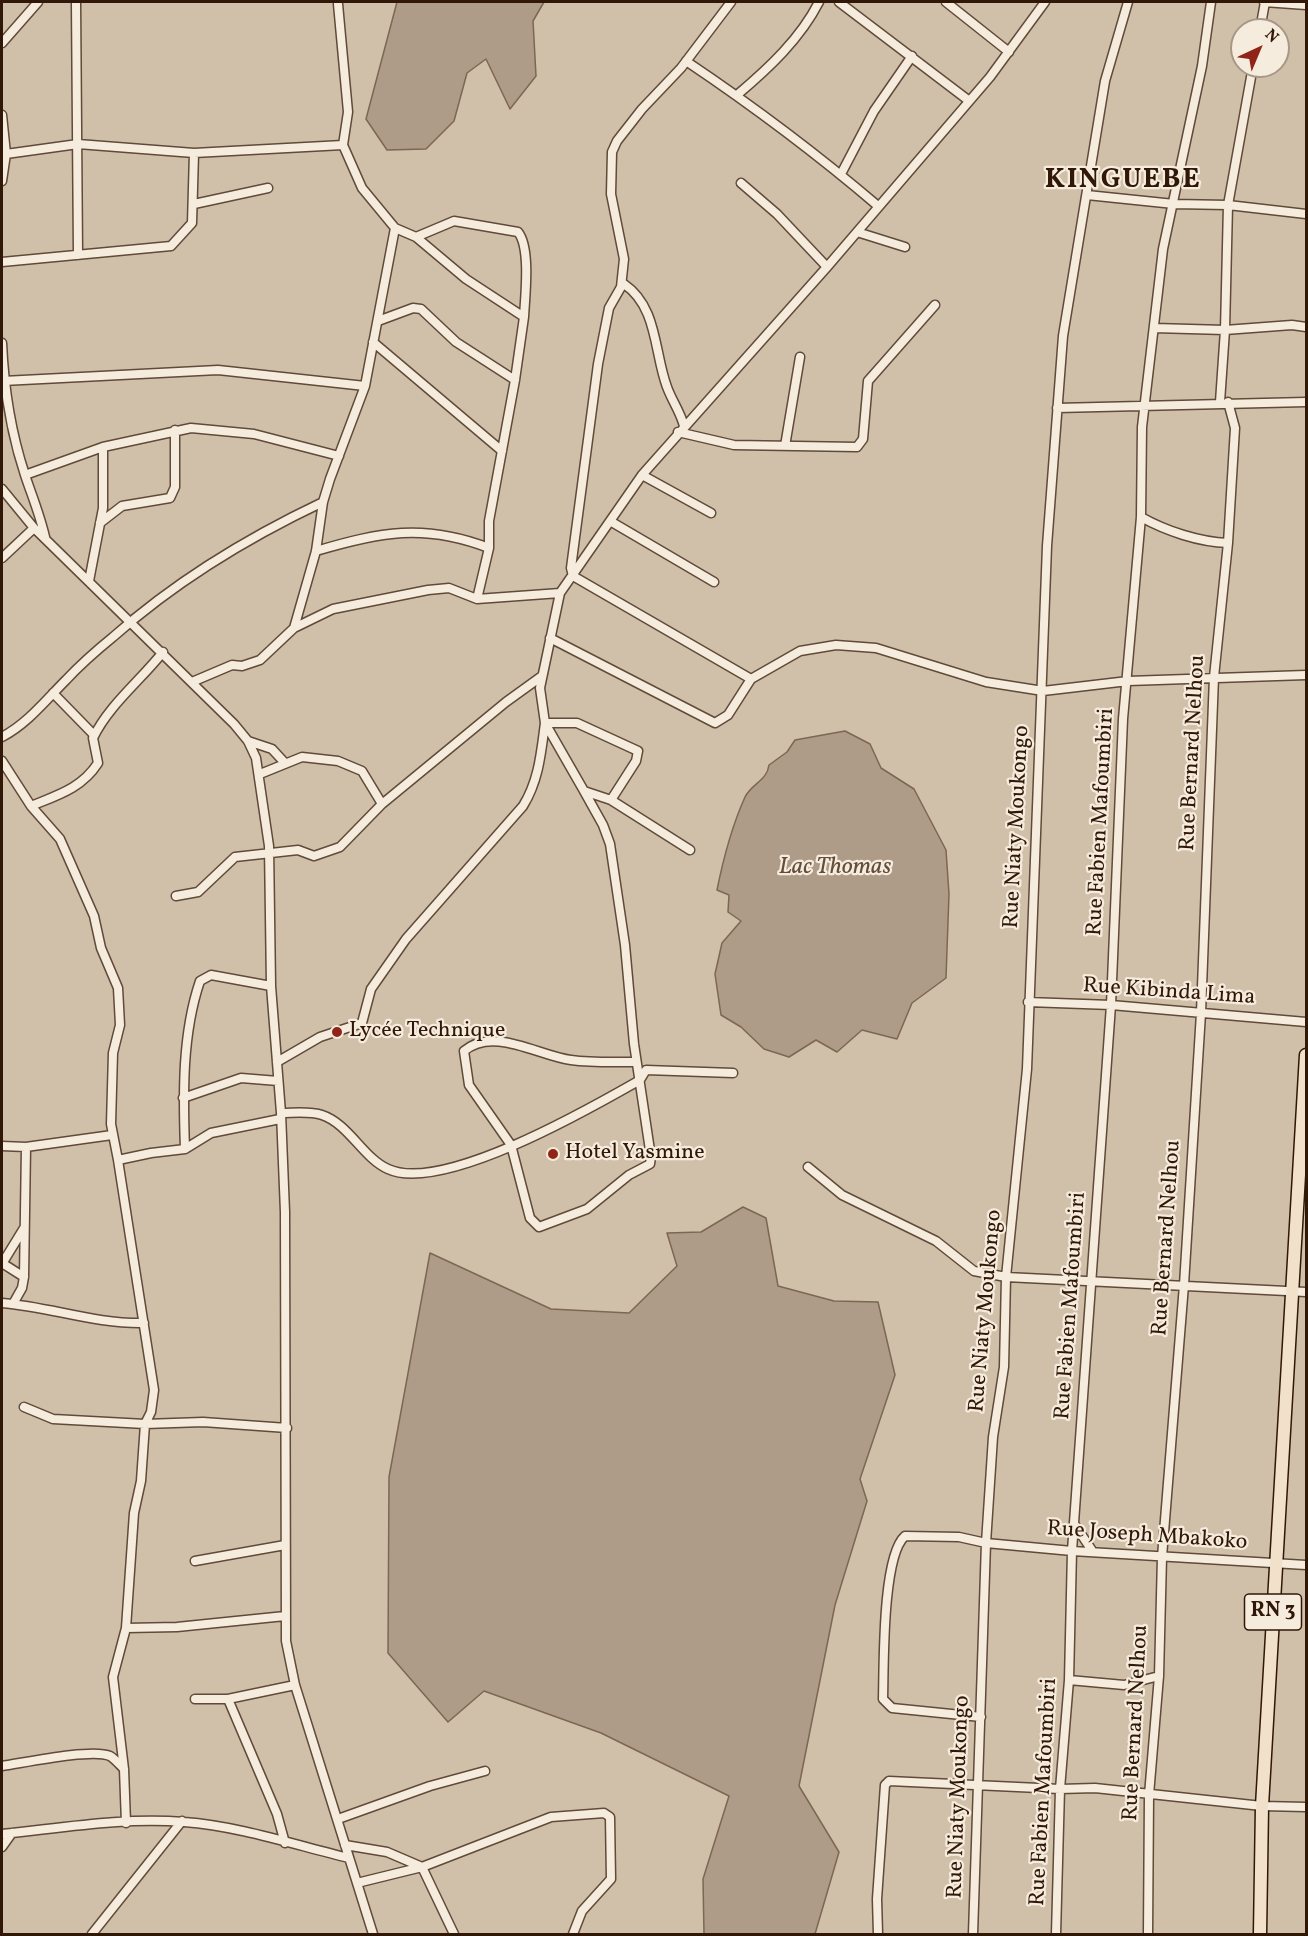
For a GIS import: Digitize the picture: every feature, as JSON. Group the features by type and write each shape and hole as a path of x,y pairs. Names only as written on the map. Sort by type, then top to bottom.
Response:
{"highway":[{"name":"RN 3","path":"1260,1935 1262,1806 1306,1056"}],"street":[{"path":"2,43 38,2"},
{"path":"76,2 78,144 75,185 78,255"},
{"path":"573,576 571,563 598,364 609,308 621,287 624,245 611,194 612,152 617,141 642,109 686,61 731,2"},
{"path":"737,95 792,43 819,2"},
{"path":"839,2 968,100"},
{"path":"946,2 1009,52"},
{"path":"277,1062 320,1037 362,1023 371,989 406,939 523,806 537,779 545,723 540,696 542,676 560,593 642,475 857,232 1009,52 1045,2"},
{"name":"Rue Niaty Moukongo","path":"973,1935 986,1543 993,1437 1004,1367 1006,1277 1027,1069 1047,546 1057,408 1063,336 1105,81 1128,2"},
{"name":"Rue Fabien Mafoumbiri","path":"1056,1935 1060,1789 1069,1680 1072,1551 1111,1005 1123,719 1141,517 1144,405 1163,249 1202,66 1211,2"},
{"path":"1262,18 1265,2 1306,5"},
{"path":"338,4 348,112 343,145 362,188 395,228 416,237 458,273 524,317"},
{"path":"841,174 874,111 912,56"},
{"path":"686,61 737,95 841,174 878,206"},
{"name":"Rue Bernard Nelhou","path":"1148,1935 1149,1795 1159,1676 1162,1557 1184,1285 1201,1013 1214,677 1228,543 1235,428 1224,402 1228,205 1251,78"},
{"path":"2,115 4,153 2,181"},
{"path":"4,153 78,144 195,153 343,145"},
{"path":"2,262 171,246 192,223 195,153"},
{"path":"741,183 777,214 827,267"},
{"path":"194,204 268,188"},
{"path":"1087,195 1174,204 1228,205 1306,214"},
{"path":"416,237 454,221 518,232 525,263 524,317 516,380 489,521 489,548 477,599"},
{"path":"294,628 316,551 323,502 365,386 395,228"},
{"path":"857,232 905,247"},
{"path":"2,250 2,267"},
{"path":"621,287 624,284 634,293 652,326 665,384 681,429"},
{"path":"681,429 734,445 857,447 861,444 868,381 935,305"},
{"path":"378,321 413,308 421,309 456,342 516,380"},
{"path":"1155,328 1225,330 1277,325 1306,327"},
{"path":"373,342 502,451"},
{"path":"2,343 3,381 25,475 39,509 45,537"},
{"path":"785,446 800,357"},
{"path":"3,381 218,370 365,386"},
{"path":"1057,408 1224,402 1306,402"},
{"path":"25,475 104,447 191,428 254,434 339,456"},
{"path":"100,524 122,506 170,498 175,487 175,430"},
{"path":"89,581 103,508 104,447"},
{"path":"642,475 711,513"},
{"path":"2,489 34,528 163,652 248,741 260,774 269,853 271,986 281,1116 285,1212 287,1428 285,1616 295,1685 373,1935"},
{"path":"2,737 26,722 53,693 131,621 233,547 323,502"},
{"path":"1141,517 1155,525 1200,539 1228,543"},
{"path":"610,521 714,582"},
{"path":"2,558 34,528"},
{"path":"316,551 359,539 409,531 468,540 489,548"},
{"path":"573,576 751,679"},
{"path":"192,682 232,666 242,666 261,660 294,628 333,609 449,588 477,599 560,593"},
{"path":"550,638 715,723 728,715 751,679 800,651 816,646 857,645 986,682 1043,691 1128,681 1306,675"},
{"path":"31,806 69,791 87,777 98,763 92,741 106,713 141,680 163,652"},
{"path":"176,896 198,892 235,857 298,850 315,856 340,846 382,804 499,708 542,676"},
{"path":"53,693 94,735"},
{"path":"545,723 603,825 610,844 627,955 636,1062 651,1152 650,1164 629,1175 587,1209 539,1227 530,1218 511,1145 469,1085 464,1051 468,1047 507,1041 559,1058 636,1062"},
{"path":"545,723 577,723 638,751 636,761 611,800"},
{"path":"248,741 272,749 284,762"},
{"path":"260,774 284,762 314,757 338,761 358,768 365,775 382,804"},
{"path":"2,761 31,806 57,834 74,867 94,916 101,948 120,998 120,1025 112,1062 112,1135 118,1160 154,1390 146,1424 141,1481 134,1513 126,1628 113,1677 124,1769 126,1823"},
{"path":"584,791 611,800 690,849"},
{"path":"184,1149 183,1098 193,1001 203,977 212,975 271,986"},
{"name":"Rue Kibinda Lima","path":"1028,1002 1111,1005 1306,1022"},
{"path":"118,1160 184,1149 211,1133 281,1116 324,1115 383,1167 404,1174 447,1169 552,1128 640,1080 646,1070 733,1073"},
{"path":"183,1098 241,1078 278,1081"},
{"path":"2,1146 26,1147 112,1135"},
{"path":"13,1304 22,1288 24,1277 26,1147"},
{"path":"808,1167 842,1195 936,1241 974,1271 1006,1277 1306,1292"},
{"path":"24,1228 2,1264 24,1277"},
{"path":"2,1304 13,1304 104,1323 144,1323"},
{"path":"24,1407 53,1419 146,1424 203,1422 287,1428"},
{"path":"1075,1525 1093,1552"},
{"name":"Rue Joseph Mbakoko","path":"981,1717 892,1708 882,1699 887,1596 901,1539 910,1535 959,1537 986,1543 1072,1551 1306,1565"},
{"path":"195,1561 285,1545"},
{"path":"126,1628 168,1628 285,1616"},
{"path":"1069,1680 1124,1685 1159,1676"},
{"path":"195,1699 228,1699 295,1685"},
{"path":"228,1699 280,1820 285,1843"},
{"path":"2,1767 48,1758 101,1755 112,1758 124,1769"},
{"path":"338,1820 430,1786 485,1771"},
{"path":"878,1935 877,1899 885,1785 889,1781 1060,1789 1095,1788 1262,1806 1306,1808"},
{"path":"357,1883 422,1867 551,1817 576,1813 607,1814 610,1816 611,1880 582,1911 573,1935"},
{"path":"92,1935 182,1821"},
{"path":"2,1834 126,1823 182,1821 209,1825 349,1858"},
{"path":"2,1846 12,1833"},
{"path":"345,1845 387,1852 422,1867 454,1935"}],"shaded area":[{"path":"2,2 1306,2 1306,1934 2,1934"}],"water":[{"path":"397,2 544,2 533,21 536,76 510,109 486,59 467,73 454,121 426,149 387,150 366,119"},
{"name":"Lac Thomas","path":"845,731 870,744 881,768 914,789 946,850 949,894 946,978 912,1003 897,1039 862,1030 837,1052 816,1040 789,1057 764,1049 741,1027 721,1015 715,974 722,943 741,921 728,912 729,895 717,890 728,843 740,808 748,792 765,775 769,765 787,752 795,740"},
{"path":"743,1207 766,1218 778,1286 834,1301 878,1302 895,1375 860,1479 867,1501 835,1605 799,1786 839,1852 815,1934 704,1934 703,1879 729,1796 601,1733 484,1691 448,1722 388,1653 389,1477 430,1253 551,1309 629,1313 677,1266 667,1233 701,1232"}],"place":[{"name":"Lycée Technique","path":"337,1032"},
{"name":"Hotel Yasmine","path":"553,1154"}],"district":[{"name":"KINGUEBE","path":"1123,182"}]}
